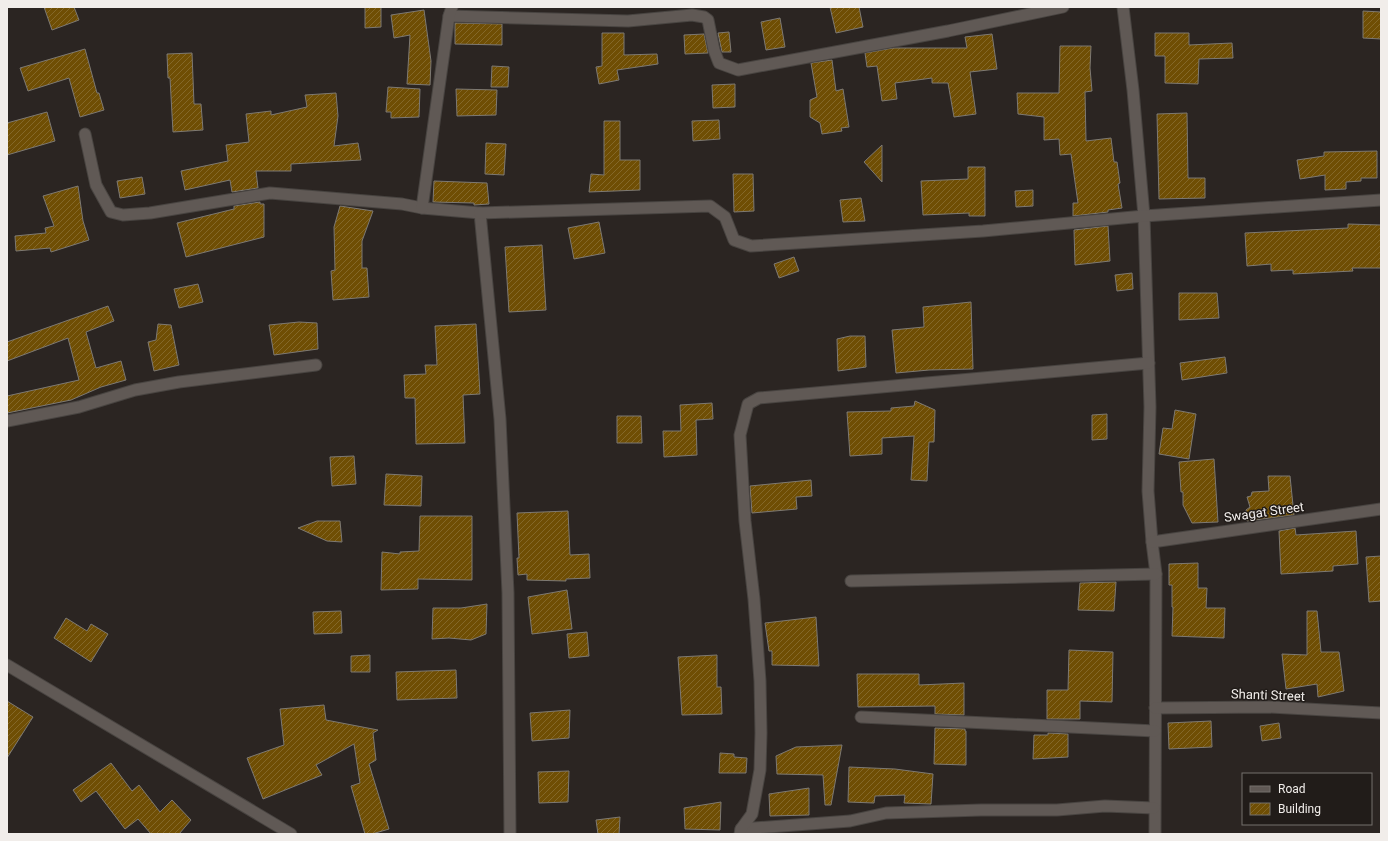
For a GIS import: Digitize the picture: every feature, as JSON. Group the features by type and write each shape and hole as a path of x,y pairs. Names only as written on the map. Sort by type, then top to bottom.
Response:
{"street":[{"path":"422,208 450,12 628,22 692,15 704,17 708,20 714,50 719,63 738,70 1063,7"},
{"path":"1123,7 1144,216 1150,407 1148,491 1156,574 1155,834"},
{"path":"85,134 96,185 111,212 123,215 195,207 270,193 402,204 422,208 480,213 710,206 725,217 734,240 751,246 983,231 1144,216 1381,200"},
{"path":"480,213 500,435 508,593 510,834"},
{"path":"740,831 752,814 760,770 761,733 760,681 754,599 745,521 740,434 748,404 759,398 1149,364"},
{"path":"7,421 79,406 135,390 179,382 316,365"},
{"name":"Swagat Street","path":"1152,542 1381,509"},
{"path":"851,581 1156,574"},
{"path":"7,665 291,834"},
{"name":"Shanti Street","path":"1155,708 1269,708 1381,713"},
{"path":"861,717 1155,731"},
{"path":"740,831 850,821 886,813 981,810 1056,810 1105,806 1154,808"}],"building":[{"path":"44,7 74,7 79,20 52,30"},
{"path":"365,7 381,7 381,27 365,28"},
{"path":"830,7 859,7 863,27 836,33"},
{"path":"424,10 431,61 430,85 407,84 410,35 394,38 391,15"},
{"path":"1363,11 1381,12 1381,39 1363,38"},
{"path":"780,18 785,47 766,50 761,22"},
{"path":"455,23 502,24 502,45 455,44"},
{"path":"729,32 731,52 722,52 718,33"},
{"path":"602,33 624,33 624,55 657,54 658,64 617,70 619,80 599,84 596,67 602,66"},
{"path":"1155,33 1189,33 1189,45 1232,43 1233,58 1199,59 1198,84 1165,83 1165,56 1155,56"},
{"path":"704,34 708,53 685,54 684,35"},
{"path":"992,34 997,69 970,72 976,114 954,117 948,83 932,83 932,78 895,83 897,99 882,101 877,66 867,67 865,53 893,48 967,48 965,37"},
{"path":"1060,46 1091,46 1090,68 1092,91 1085,92 1086,141 1111,138 1114,162 1117,162 1120,183 1118,184 1122,208 1108,210 1108,212 1073,216 1073,203 1078,203 1071,154 1060,155 1059,139 1044,140 1044,117 1018,114 1017,93 1059,93"},
{"path":"85,49 97,93 99,93 104,110 80,117 69,78 28,91 20,68"},
{"path":"192,53 194,104 201,104 203,130 173,132 167,54"},
{"path":"832,60 836,91 843,89 849,127 841,128 842,131 822,134 820,123 810,117 810,100 817,97 811,63"},
{"path":"492,66 509,67 508,87 491,87"},
{"path":"735,84 735,107 713,108 712,85"},
{"path":"388,87 420,89 419,117 391,118 391,112 386,112"},
{"path":"456,89 497,90 496,115 457,116"},
{"path":"336,93 338,116 334,146 358,143 361,160 291,164 291,171 256,171 258,188 232,192 230,180 185,190 181,171 228,161 226,145 249,142 246,114 271,111 271,115 307,107 305,95"},
{"path":"47,112 55,141 7,155 7,123"},
{"path":"1187,113 1188,178 1205,178 1205,198 1159,199 1157,114"},
{"path":"719,120 720,139 693,141 692,121"},
{"path":"604,121 620,121 620,160 640,160 640,190 589,192 591,174 604,175"},
{"path":"486,143 506,144 504,175 485,174"},
{"path":"882,145 882,182 864,162"},
{"path":"1377,151 1377,178 1361,178 1361,181 1346,182 1346,189 1325,190 1325,175 1300,179 1297,160 1324,156 1324,152"},
{"path":"968,167 985,167 985,216 969,216 969,213 923,215 921,181 968,179"},
{"path":"733,174 753,174 754,211 734,212"},
{"path":"142,177 145,194 120,198 117,181"},
{"path":"434,181 487,183 489,204 474,205 474,203 433,202"},
{"path":"78,186 83,221 89,240 51,252 50,248 16,251 15,236 46,233 45,228 54,226 43,196"},
{"path":"1033,190 1033,206 1016,207 1015,191"},
{"path":"861,198 865,221 843,222 840,200"},
{"path":"260,202 260,204 264,204 264,237 186,257 177,223 234,209 234,206"},
{"path":"340,206 373,211 362,241 362,268 367,268 369,297 333,300 331,271 335,270 334,227"},
{"path":"599,222 605,253 574,259 568,228"},
{"path":"1348,224 1381,225 1381,268 1352,268 1353,271 1293,274 1293,270 1271,271 1271,264 1247,266 1245,233 1348,228"},
{"path":"1108,226 1110,261 1075,265 1074,230"},
{"path":"542,245 546,310 509,312 505,247"},
{"path":"794,257 799,271 779,278 774,264"},
{"path":"1132,273 1133,289 1117,291 1115,275"},
{"path":"198,284 203,302 179,308 174,289"},
{"path":"1179,293 1217,293 1219,318 1179,320"},
{"path":"971,302 973,369 929,370 896,373 892,330 924,327 923,307"},
{"path":"108,306 114,321 86,332 96,368 121,361 126,380 101,387 71,400 7,413 7,396 79,380 68,338 7,361 7,342"},
{"path":"299,322 317,323 318,349 274,355 269,325"},
{"path":"158,324 171,325 179,365 154,371 148,342 156,340"},
{"path":"476,324 480,394 463,395 465,443 416,444 415,398 405,398 404,375 426,374 425,365 437,365 435,326"},
{"path":"850,336 865,336 866,367 838,371 837,339"},
{"path":"1225,357 1227,373 1182,380 1180,363"},
{"path":"915,401 935,410 934,442 929,442 927,481 911,480 914,436 882,438 882,454 850,456 847,412 891,411 891,408 914,406"},
{"path":"712,403 713,419 696,420 697,455 664,457 663,431 681,431 680,405"},
{"path":"1175,410 1196,414 1189,459 1159,454 1163,428 1172,429"},
{"path":"1107,414 1107,439 1092,440 1092,415"},
{"path":"617,416 641,416 642,443 617,443"},
{"path":"354,456 356,484 332,486 330,457"},
{"path":"1214,459 1218,522 1192,523 1183,505 1183,492 1181,492 1179,462"},
{"path":"386,474 422,476 421,506 384,505"},
{"path":"1268,476 1290,476 1294,515 1247,521 1246,510 1250,507 1247,497 1251,496 1252,492 1269,491"},
{"path":"811,480 812,496 796,497 797,509 752,513 750,486"},
{"path":"568,511 570,555 589,554 590,578 566,579 566,581 527,580 527,574 518,575 517,558 519,558 517,513"},
{"path":"420,516 472,516 472,580 418,579 418,589 381,590 382,552 400,554 400,552 419,551"},
{"path":"317,521 340,521 342,542 327,541 298,528"},
{"path":"1295,528 1296,535 1356,531 1358,564 1333,566 1333,571 1281,574 1279,531"},
{"path":"1381,556 1381,601 1369,602 1366,557"},
{"path":"1198,563 1198,588 1207,588 1206,608 1225,608 1224,638 1172,636 1173,607 1172,585 1169,585 1169,564"},
{"path":"1116,582 1114,611 1078,610 1080,583"},
{"path":"567,590 572,629 532,634 528,597"},
{"path":"487,604 486,634 471,640 449,638 432,639 433,608 461,608"},
{"path":"341,611 342,633 314,634 313,612"},
{"path":"1307,611 1317,611 1321,652 1339,652 1344,691 1318,697 1317,684 1286,689 1282,654 1307,655"},
{"path":"816,617 819,666 772,665 772,651 769,651 765,623"},
{"path":"66,618 87,631 91,624 108,634 91,662 54,638"},
{"path":"587,632 589,656 569,658 567,634"},
{"path":"1069,650 1113,652 1112,702 1080,701 1080,719 1047,719 1047,690 1068,690"},
{"path":"370,655 370,672 351,672 351,656"},
{"path":"717,655 717,687 721,687 722,714 682,715 678,657"},
{"path":"456,670 457,698 397,700 396,672"},
{"path":"857,674 919,674 919,685 964,683 964,715 935,714 935,706 858,707"},
{"path":"7,701 33,717 7,758"},
{"path":"324,705 326,720 378,730 373,733 376,760 369,764 389,829 372,834 365,834 351,786 360,783 354,744 316,765 322,775 263,799 247,758 284,745 280,709"},
{"path":"570,710 569,738 532,741 530,713"},
{"path":"1211,721 1212,747 1169,749 1168,723"},
{"path":"1279,723 1281,738 1262,741 1260,726"},
{"path":"935,728 965,729 966,765 934,764"},
{"path":"1048,733 1068,734 1068,757 1033,759 1034,735 1048,735"},
{"path":"842,745 831,805 825,805 823,775 777,774 776,756 796,747"},
{"path":"720,753 734,754 734,757 747,758 746,773 719,773"},
{"path":"111,763 132,791 139,785 160,812 172,800 191,820 179,834 151,834 138,819 125,829 96,791 81,802 73,790"},
{"path":"849,767 895,769 933,774 931,804 904,803 905,795 875,796 874,803 848,802"},
{"path":"569,771 568,802 539,803 538,772"},
{"path":"809,788 809,815 770,816 769,794"},
{"path":"721,802 720,830 685,829 684,808"},
{"path":"620,817 619,834 598,834 596,820"}]}
